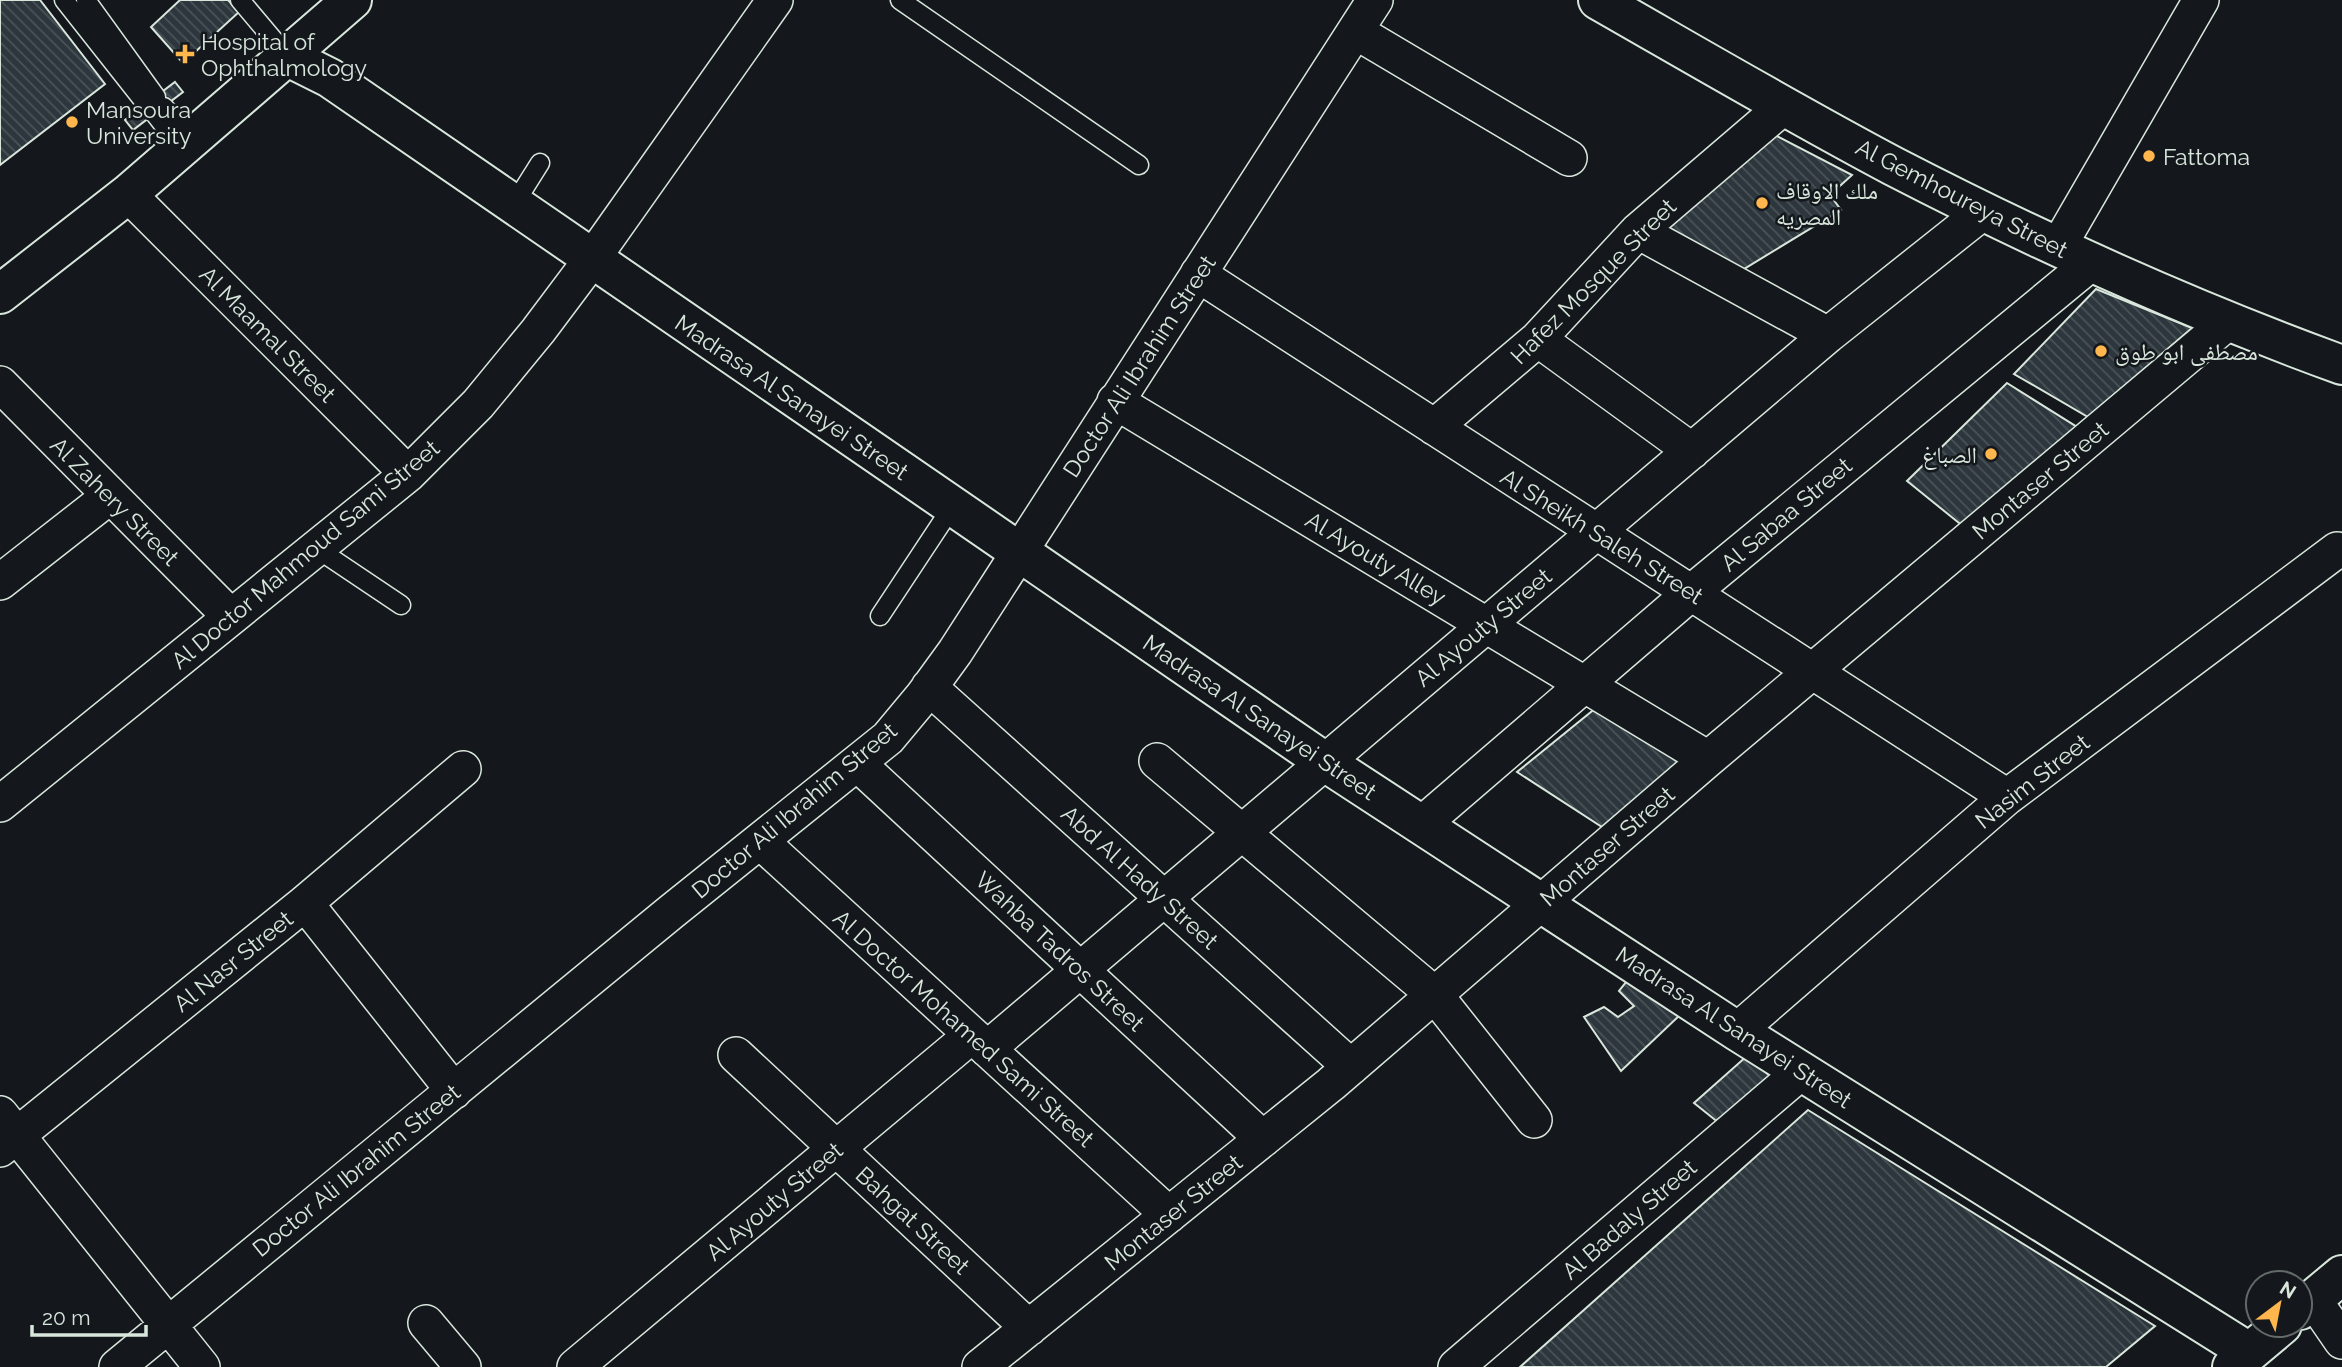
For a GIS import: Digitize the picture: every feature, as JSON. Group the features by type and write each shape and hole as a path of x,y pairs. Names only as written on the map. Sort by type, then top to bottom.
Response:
{"street":[{"name":"Al Doctor Mahmoud Sami Street","path":"0,804 408,474 478,404 592,259 775,0"},
{"name":"Doctor Ali Ibrahim Street","path":"117,1367 888,738 955,652 1376,0"},
{"name":"Al Gemhoureya Street","path":"1598,0 1784,106 1984,211 2229,321 2342,365"},
{"path":"2075,254 2200,0"},
{"path":"0,294 128,194 288,57 346,2"},
{"path":"1355,30 1569,158"},
{"name":"Madrasa Al Sanayei Street","path":"288,57 330,78 1325,762 2240,1360"},
{"name":"Hafez Mosque Street","path":"1434,427 1538,339 1638,231 1784,106"},
{"name":"Al Maamal Street","path":"128,194 408,474"},
{"name":"Al Ayouty Street","path":"575,1367 836,1149 1080,971 1828,334 1984,211"},
{"path":"1638,231 1828,334"},
{"name":"Al Sabaa Street","path":"1421,825 1692,592 2075,254"},
{"name":"Al Sheikh Saleh Street","path":"1198,274 2007,797"},
{"name":"Montaser Street","path":"992,1363 1029,1328 1351,1067 1708,759 2229,321"},
{"path":"1538,339 1692,451"},
{"name":"Al Zahery Street","path":"0,384 231,617"},
{"name":"Al Ayouty Alley","path":"1115,401 1708,759"},
{"path":"0,582 110,496"},
{"name":"Nasim Street","path":"1737,1031 2007,797 2337,550 2342,551"},
{"name":"Abd Al Hady Street","path":"929,687 1351,1067"},
{"path":"1157,761 1435,995 1534,1120"},
{"name":"Wahba Tadros Street","path":"857,763 1263,1139"},
{"name":"Al Nasr Street","path":"6,1132 305,903 463,769"},
{"name":"Al Doctor Mohamed Sami Street","path":"760,841 1169,1215"},
{"path":"305,903 454,1091"},
{"name":"Bahgat Street","path":"736,1055 1029,1328"},
{"name":"Al Badaly Street","path":"1456,1367 1801,1071"},
{"path":"6,1132 202,1367"},
{"path":"2314,1299 2342,1275"},
{"path":"2314,1312 2342,1341"},
{"path":"426,1323 463,1367"},
{"path":"2240,1360 2265,1339"}],"lane":[{"path":"64,0 187,144"},
{"path":"86,0 155,105"},
{"path":"240,0 288,57"},
{"path":"900,0 1139,165"},
{"path":"513,206 540,163"},
{"path":"880,616 952,507"},
{"path":"316,548 401,605"}],"building":[{"path":"0,0 40,0 105,84 0,165"},
{"path":"180,0 228,0 239,12 183,63 151,27"},
{"path":"175,82 183,92 133,130 125,120"},
{"name":"ملك الاوقاف المصريه","path":"1773,134 1852,175 1830,195 1841,210 1739,272 1661,227"},
{"name":"مصطفى ابو طوق","path":"2096,289 2192,328 2088,417 2014,374"},
{"name":"الصباغ","path":"2007,383 2077,427 1964,527 1907,481"},
{"path":"1602,703 1683,758 1602,827 1517,772"},
{"path":"1631,976 1681,1014 1621,1071 1584,1017 1604,1007 1618,1017 1634,1006 1619,991"},
{"path":"1748,1055 1772,1078 1719,1123 1694,1103"},
{"path":"1808,1110 2155,1326 2106,1367 1520,1367"}],"place":[{"name":"Hospital of Ophthalmology","path":"185,54"},
{"name":"Mansoura University","path":"72,122"},
{"name":"Fattoma","path":"2149,156"},
{"name":"ملك الاوقاف المصريه","path":"1762,203"},
{"name":"مصطفى ابو طوق","path":"2101,351"},
{"name":"الصباغ","path":"1991,454"}]}
